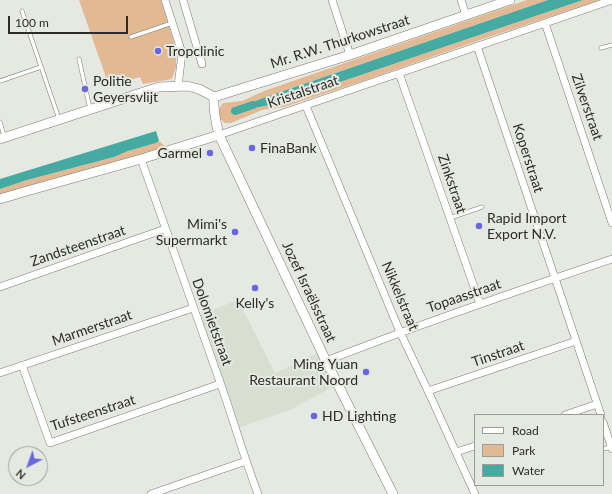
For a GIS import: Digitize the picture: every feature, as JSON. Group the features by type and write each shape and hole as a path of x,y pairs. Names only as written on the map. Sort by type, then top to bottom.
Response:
{"street":[{"path":"165,0 182,54 178,86"},
{"path":"182,0 202,64"},
{"path":"332,0 350,55"},
{"path":"461,0 466,15"},
{"name":"Mr. R.W. Thurkowstraat","path":"214,98 350,55 510,0"},
{"name":"Kristalstraat","path":"0,199 219,135 612,0"},
{"name":"Zilverstraat","path":"544,23 612,223"},
{"name":"Koperstraat","path":"478,46 601,414"},
{"name":"Zinkstraat","path":"399,73 480,304"},
{"path":"2,138 159,88 187,86 199,89 214,98"},
{"name":"Jozef Israëlsstraat","path":"214,98 214,113 219,135 326,361 393,494"},
{"name":"Nikkelstraat","path":"306,106 400,332 474,494"},
{"name":"Dolomietstraat","path":"141,159 258,494"},
{"name":"Zandsteenstraat","path":"0,287 165,229"},
{"name":"Topaasstraat","path":"326,361 400,332 612,259"},
{"name":"Marmerstraat","path":"0,373 193,308"},
{"name":"Tinstraat","path":"428,391 576,342"},
{"name":"Tufsteenstraat","path":"22,365 50,443 220,384"},
{"path":"569,414 597,404"},
{"path":"604,425 612,448"},
{"path":"456,452 474,446"},
{"path":"151,494 246,461"}],"lane":[{"path":"22,12 59,120"},
{"path":"131,37 172,23"},
{"path":"601,48 612,45"},
{"path":"79,59 91,110"},
{"path":"0,81 41,67"},
{"path":"0,122 2,138"},
{"path":"450,218 482,207"}],"shaded area":[{"path":"238,300 275,373 319,352 334,386 290,410 238,428 199,315"}],"green space":[{"path":"79,0 161,0 176,49 176,67 172,79 143,84 140,77 109,86"},
{"path":"527,0 548,0 266,97 244,106 244,110 275,104 583,0 600,0 284,107 262,110 231,123 225,123 218,114 218,111 223,103 242,101 264,91"},
{"path":"159,141 165,146 105,167 0,196 0,189 27,180 114,157"}],"water":[{"path":"548,0 583,0 275,104 244,110 243,106 266,97"},
{"path":"156,131 159,141 156,143 128,151 114,157 27,180 0,189 0,179"}],"waterway":[{"path":"235,111 253,105"}],"place":[{"name":"Tropclinic","path":"158,51"},
{"name":"Politie Geyersvlijt","path":"85,89"},
{"name":"FinaBank","path":"252,148"},
{"name":"Garmel","path":"210,153"},
{"name":"Rapid Import Export N.V.","path":"479,226"},
{"name":"Mimi's Supermarkt","path":"235,232"},
{"name":"Kelly's","path":"255,288"},
{"name":"Ming Yuan Restaurant Noord","path":"366,372"},
{"name":"HD Lighting","path":"314,416"}]}
